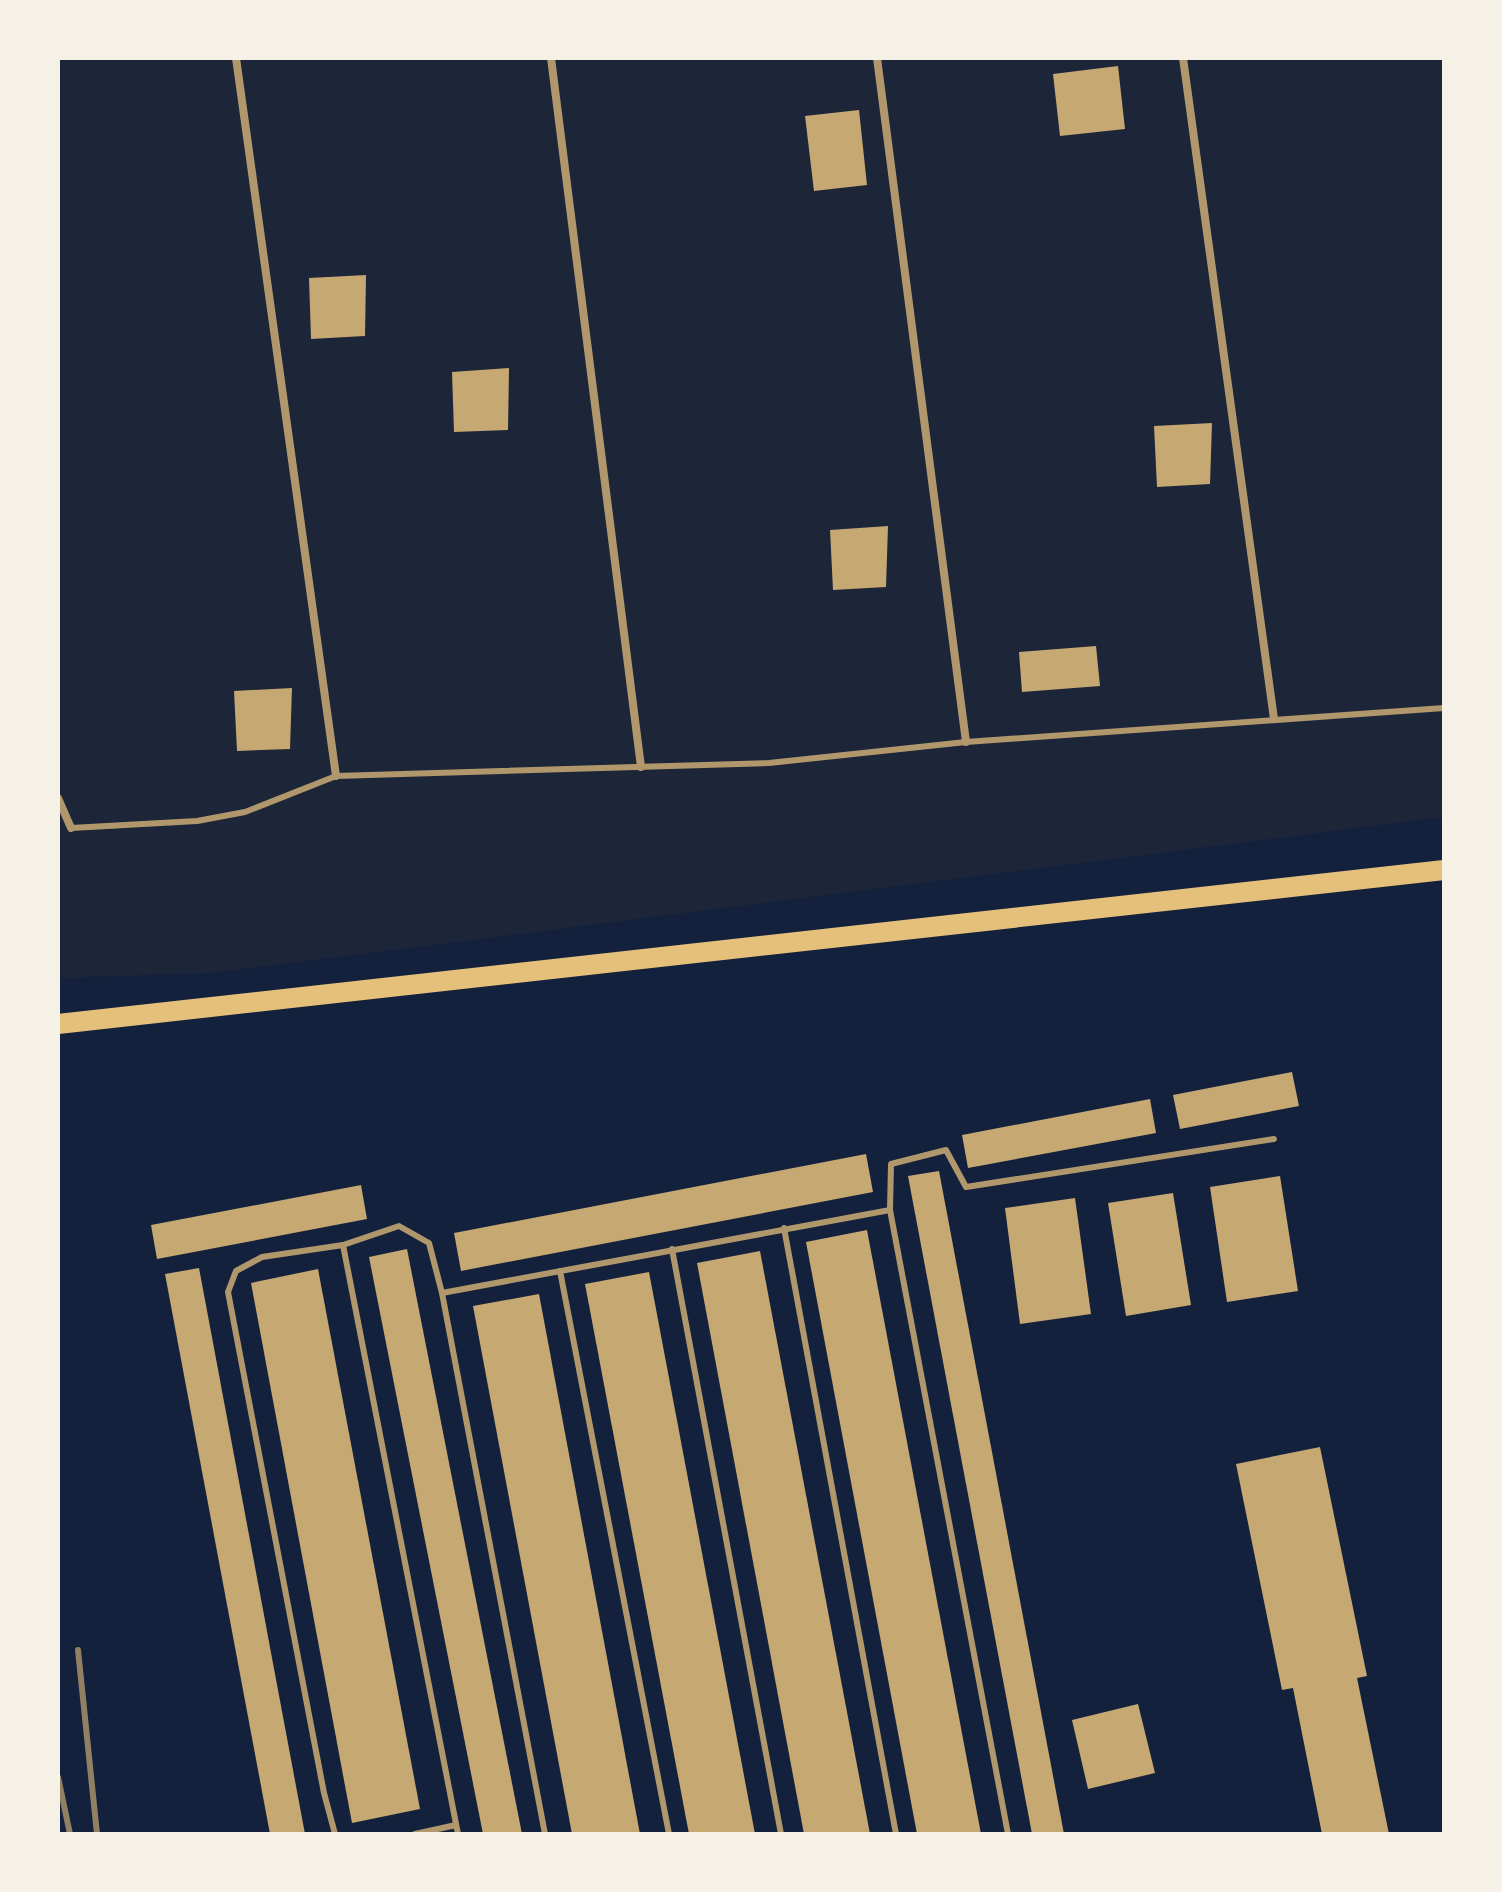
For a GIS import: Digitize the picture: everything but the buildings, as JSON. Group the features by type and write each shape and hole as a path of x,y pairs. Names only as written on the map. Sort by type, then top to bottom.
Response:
{"main road":[{"path":"58,1024 1444,870"}],"street":[{"path":"236,58 336,776"},
{"path":"551,58 641,767"},
{"path":"877,58 966,742"},
{"path":"1183,58 1274,719"},
{"path":"58,798 71,828"}],"lane":[{"path":"71,828 197,821 233,814 336,776 769,763 966,742 1444,708"},
{"path":"1008,1834 890,1210 891,1164 946,1150 966,1187 1274,1139"},
{"path":"442,1293 890,1210"},
{"path":"335,1834 324,1793 228,1292 236,1271 262,1257 343,1245 399,1226 429,1243 442,1293 545,1834"},
{"path":"784,1228 896,1834"},
{"path":"343,1245 458,1834"},
{"path":"672,1249 781,1834"},
{"path":"560,1271 669,1834"},
{"path":"415,1834 456,1825"}],"shaded area":[{"path":"58,58 1444,58 1444,817 210,973 58,978"}],"railway":[{"path":"78,1650 97,1834"},
{"path":"58,1777 70,1834"}]}
